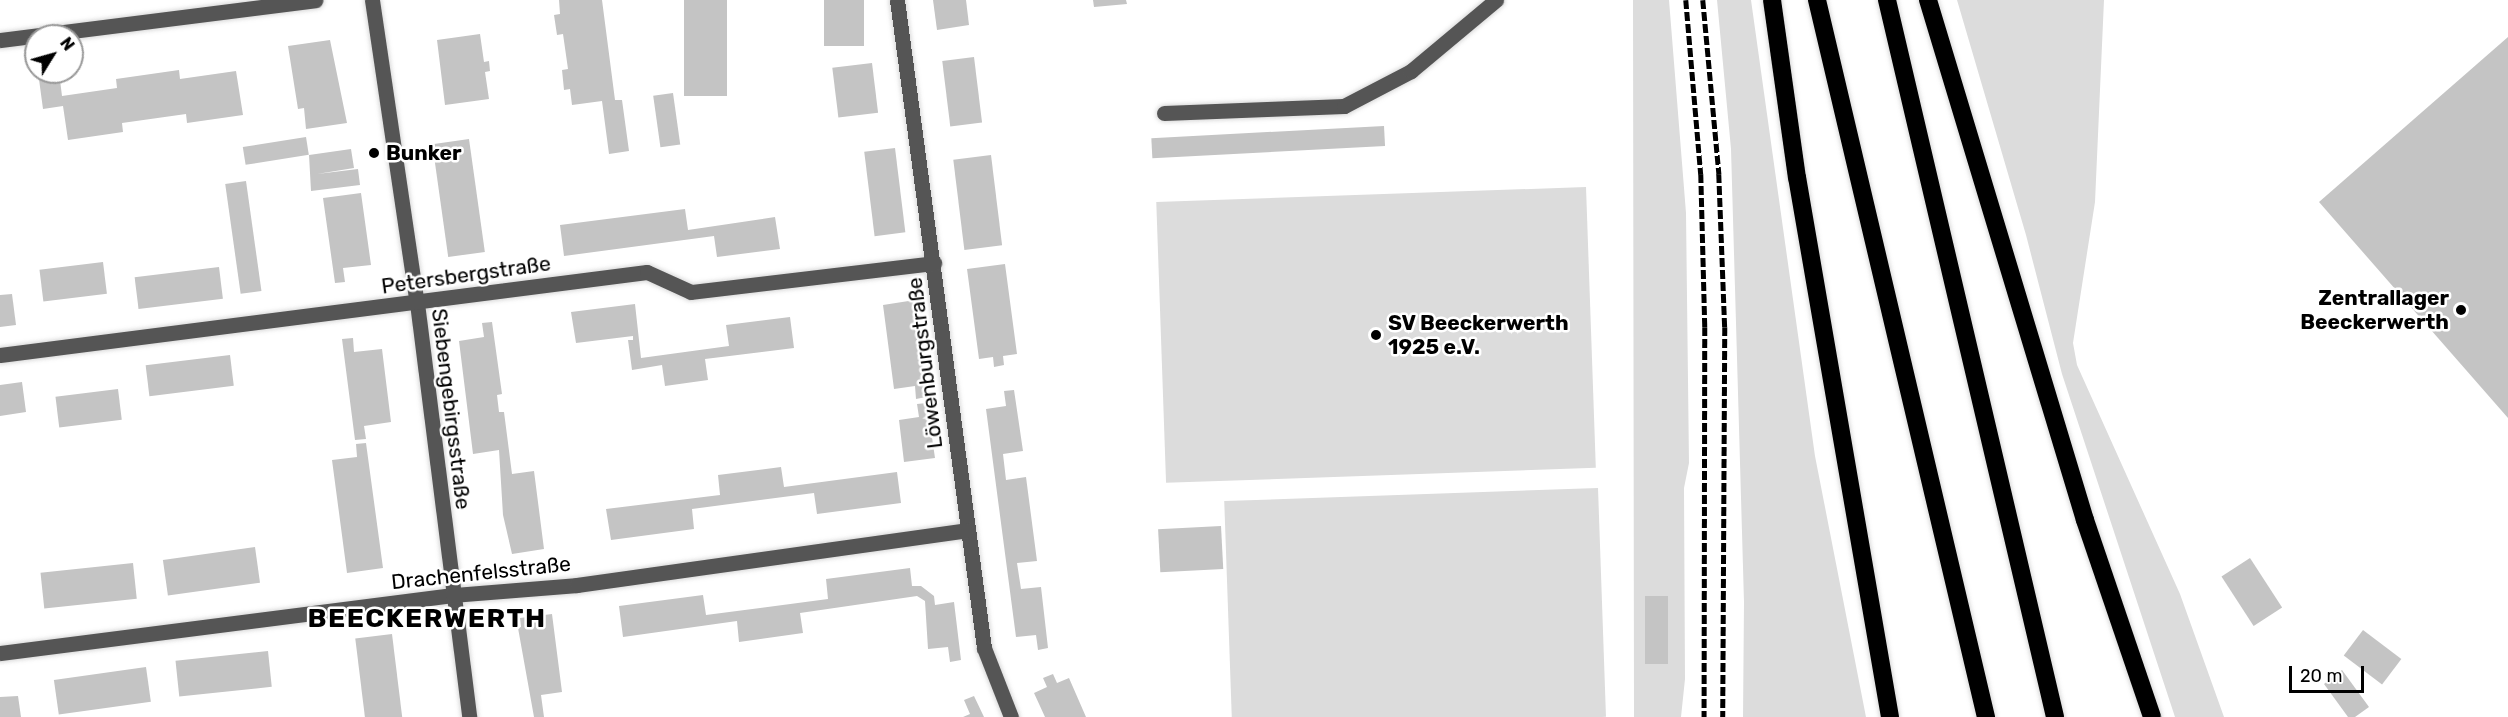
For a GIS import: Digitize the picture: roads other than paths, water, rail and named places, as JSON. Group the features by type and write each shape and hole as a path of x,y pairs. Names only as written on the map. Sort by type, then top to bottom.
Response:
{"highway":[{"path":"1772,0 1799,189 1890,717"},
{"path":"1817,0 1986,717"},
{"path":"1887,0 2055,717"},
{"path":"1928,0 2081,508 2152,717"}],"street":[{"path":"0,40 315,0"},
{"name":"Siebengebirgsstraße","path":"372,0 417,303 469,717"},
{"name":"Löwenburgstraße","path":"897,0 934,263 966,530 984,648 1011,717"},
{"path":"1164,113 1344,105 1411,71 1496,0"},
{"name":"Petersbergstraße","path":"0,355 647,272 691,292 934,263"},
{"name":"Drachenfelsstraße","path":"0,653 453,595 577,585 966,530"}],"railway":[{"path":"1686,0 1701,174 1705,327 1704,717"},
{"path":"1703,0 1719,174 1725,327 1723,717"}],"place":[{"name":"Bunker","path":"374,153"},
{"name":"Zentrallager Beeckerwerth","path":"2461,310"},
{"name":"SV Beeckerwerth 1925 e.V.","path":"1376,335"}],"district":[{"name":"BEECKERWERTH","path":"427,619"}]}
